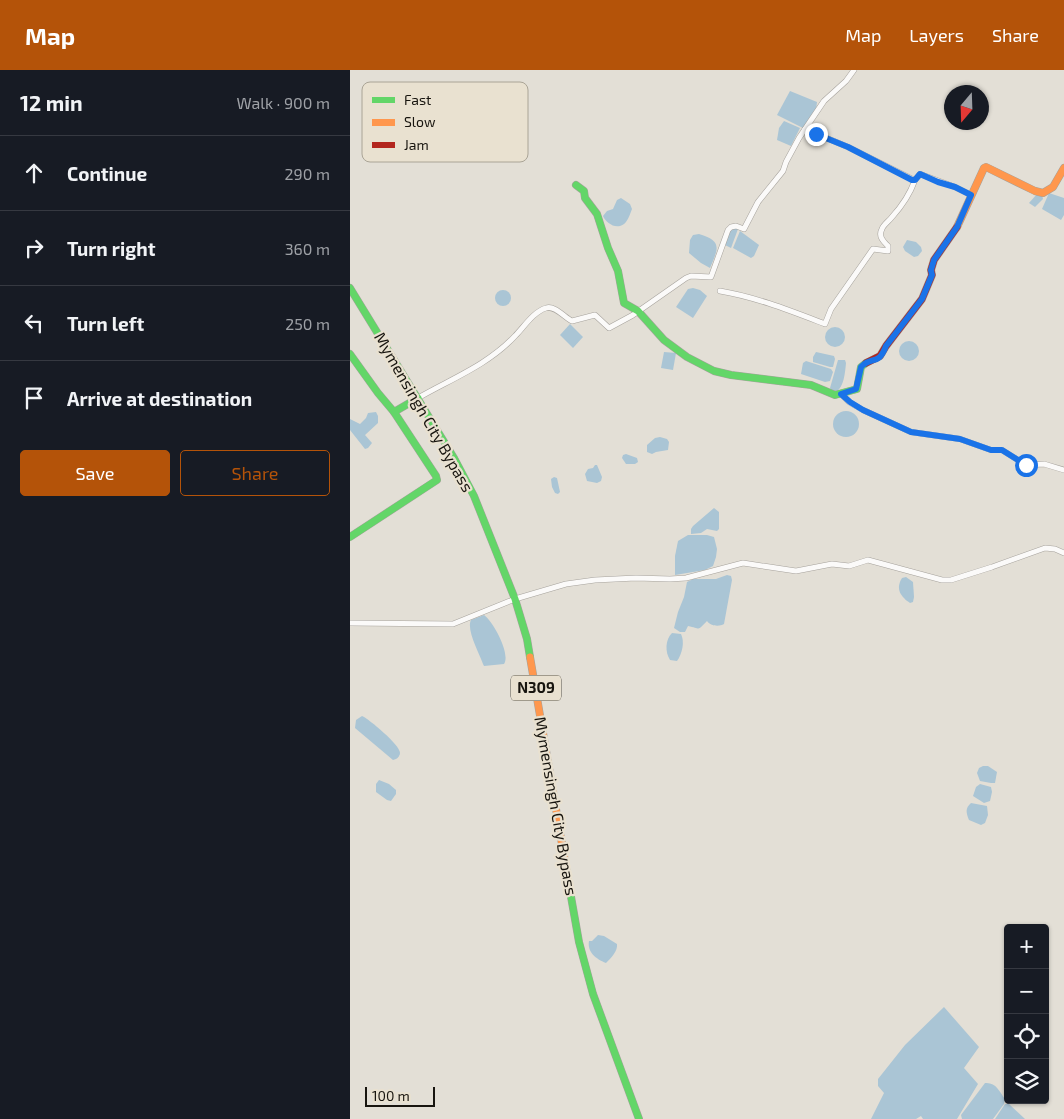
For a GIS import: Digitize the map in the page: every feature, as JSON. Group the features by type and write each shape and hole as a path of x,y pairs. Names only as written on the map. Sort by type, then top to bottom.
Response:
{"main road":[{"path":"576,185 584,191 585,198 597,214 618,271 624,303 638,311 650,327 664,340 686,357 710,370 731,375 811,385 830,393 841,394 856,389 861,367 868,362 877,360 882,355 886,346 922,299 932,275 931,270 934,260 957,227 984,168 986,167 1035,191 1043,193 1053,187 1064,168"},
{"name":"Mymensingh City Bypass","path":"350,288 454,458 474,496 515,599 527,639 579,942 593,994 639,1119"},
{"path":"350,354 378,394 394,412 437,480 350,537"},
{"path":"394,412 418,398"}],"street":[{"path":"418,398 492,356 515,337 536,313 546,308 551,308 572,321 595,315 609,328 638,311 686,278 713,275 728,230 736,226 744,230 748,225 758,202 783,171 786,162 805,129 824,101 846,81 854,70"},
{"path":"805,129 848,147 915,180"},
{"path":"720,291 765,302 824,324 831,309 873,249 888,251 888,246 880,235 882,228 894,216 920,174 971,195"},
{"path":"841,394 863,410 911,432 960,439 991,450 1002,450 1026,465 1044,464 1064,470"},
{"path":"350,623 453,624 515,599 566,584 595,580 686,578 743,563 796,571 832,564 849,566 868,560 942,580 952,580 1045,548 1055,549 1064,553"}],"water":[{"path":"790,91 817,102 816,110 803,128 777,115"},
{"path":"784,121 800,128 791,146 777,140 779,128"},
{"path":"1049,193 1064,198 1064,215 1061,220 1042,209"},
{"path":"1037,194 1042,195 1043,199 1035,207 1029,203"},
{"path":"621,198 630,204 632,209 625,223 621,226 615,226 606,221 603,216 607,211 613,209 617,200"},
{"path":"734,228 738,229 731,248 725,245 730,231"},
{"path":"740,231 759,245 754,256 751,258 733,248"},
{"path":"699,234 715,243 715,256 710,268 689,253 690,240 693,235"},
{"path":"907,240 916,242 921,247 922,251 918,256 914,257 905,251 903,247"},
{"path":"688,289 700,290 707,296 693,318 676,307"},
{"path":"503,290 509,292 511,298 509,304 503,306 497,304 495,298 497,292"},
{"path":"570,324 583,337 573,348 560,335"},
{"path":"835,327 842,330 845,337 842,344 835,347 828,344 825,337 828,330"},
{"path":"909,341 916,344 919,351 916,358 909,361 902,358 899,351 902,344"},
{"path":"664,352 676,353 673,370 661,368"},
{"path":"816,352 834,356 833,367 813,362"},
{"path":"838,360 845,360 846,363 845,375 839,390 836,392 830,388"},
{"path":"806,361 831,369 833,372 830,381 825,382 801,374 803,363"},
{"path":"846,411 855,415 859,424 855,433 846,437 837,433 833,424 837,415"},
{"path":"376,412 378,423 365,435 372,443 365,449 350,430 350,419 360,424 368,413"},
{"path":"655,438 667,439 669,442 668,450 652,454 647,452 647,445"},
{"path":"626,454 637,458 638,462 626,464 622,458"},
{"path":"597,465 602,477 601,481 597,483 587,481 585,474 588,469 593,468"},
{"path":"557,478 560,492 558,494 555,493 552,487 551,479"},
{"path":"714,508 719,512 719,529 717,531 707,529 701,533 691,534 693,526"},
{"path":"688,535 714,537 717,549 716,557 713,566 705,570 675,575 675,556 678,541"},
{"path":"727,575 731,576 732,580 724,624 715,626 707,621 699,628 688,626 685,632 680,632 674,628 687,582 693,579 716,579"},
{"path":"906,577 913,582 914,597 913,602 910,603 904,598 899,589 902,578"},
{"path":"484,615 488,618 500,638 506,659 504,664 484,666 476,648 470,624 471,620"},
{"path":"672,633 681,634 683,641 677,661 670,660 667,653 666,646"},
{"path":"362,716 395,744 400,753 397,759 393,760 355,728 356,720"},
{"path":"988,766 997,772 995,783 980,781 977,773 979,768"},
{"path":"379,780 389,784 396,790 396,794 391,801 376,792 376,784"},
{"path":"980,784 991,787 990,801 984,803 973,796 976,787"},
{"path":"971,803 987,806 988,815 985,823 981,825 969,820 967,811"},
{"path":"598,935 604,936 617,944 615,952 606,963 596,957 589,949 589,941 592,941"},
{"path":"944,1007 979,1047 964,1068 978,1084 957,1119 923,1119 921,1116 916,1119 871,1119 884,1093 878,1086 878,1079 905,1045"},
{"path":"985,1083 992,1084 1004,1098 1004,1104 993,1119 962,1119 961,1115"},
{"path":"1005,1104 1009,1104 1025,1119 995,1119"}],"traffic: fast":[{"path":"576,185 584,191 585,198 597,214 618,271 624,303 638,311 664,340 687,357 714,371 731,375 811,385 835,395 857,389 861,367 866,363"},
{"path":"350,288 454,458 474,496 515,599 527,639 530,657"},
{"path":"350,354 394,412 418,398"},
{"path":"350,537 437,480 394,412"},
{"path":"570,891 579,942 593,994 639,1119"}],"traffic: slow":[{"path":"957,227 984,168 986,167 1035,191 1043,193 1053,187 1064,168"},
{"path":"530,657 570,891"}],"traffic: jam":[{"path":"866,363 880,356 922,299 932,275 931,270 934,260 957,227"}],"route":[{"path":"816,134 848,147 912,180 915,180 920,174 971,195 957,227 934,260 931,270 932,275 922,299 886,346 882,355 877,360 864,363 861,367 856,389 841,394 863,410 911,432 960,439 991,450 1002,450 1026,465"}]}
